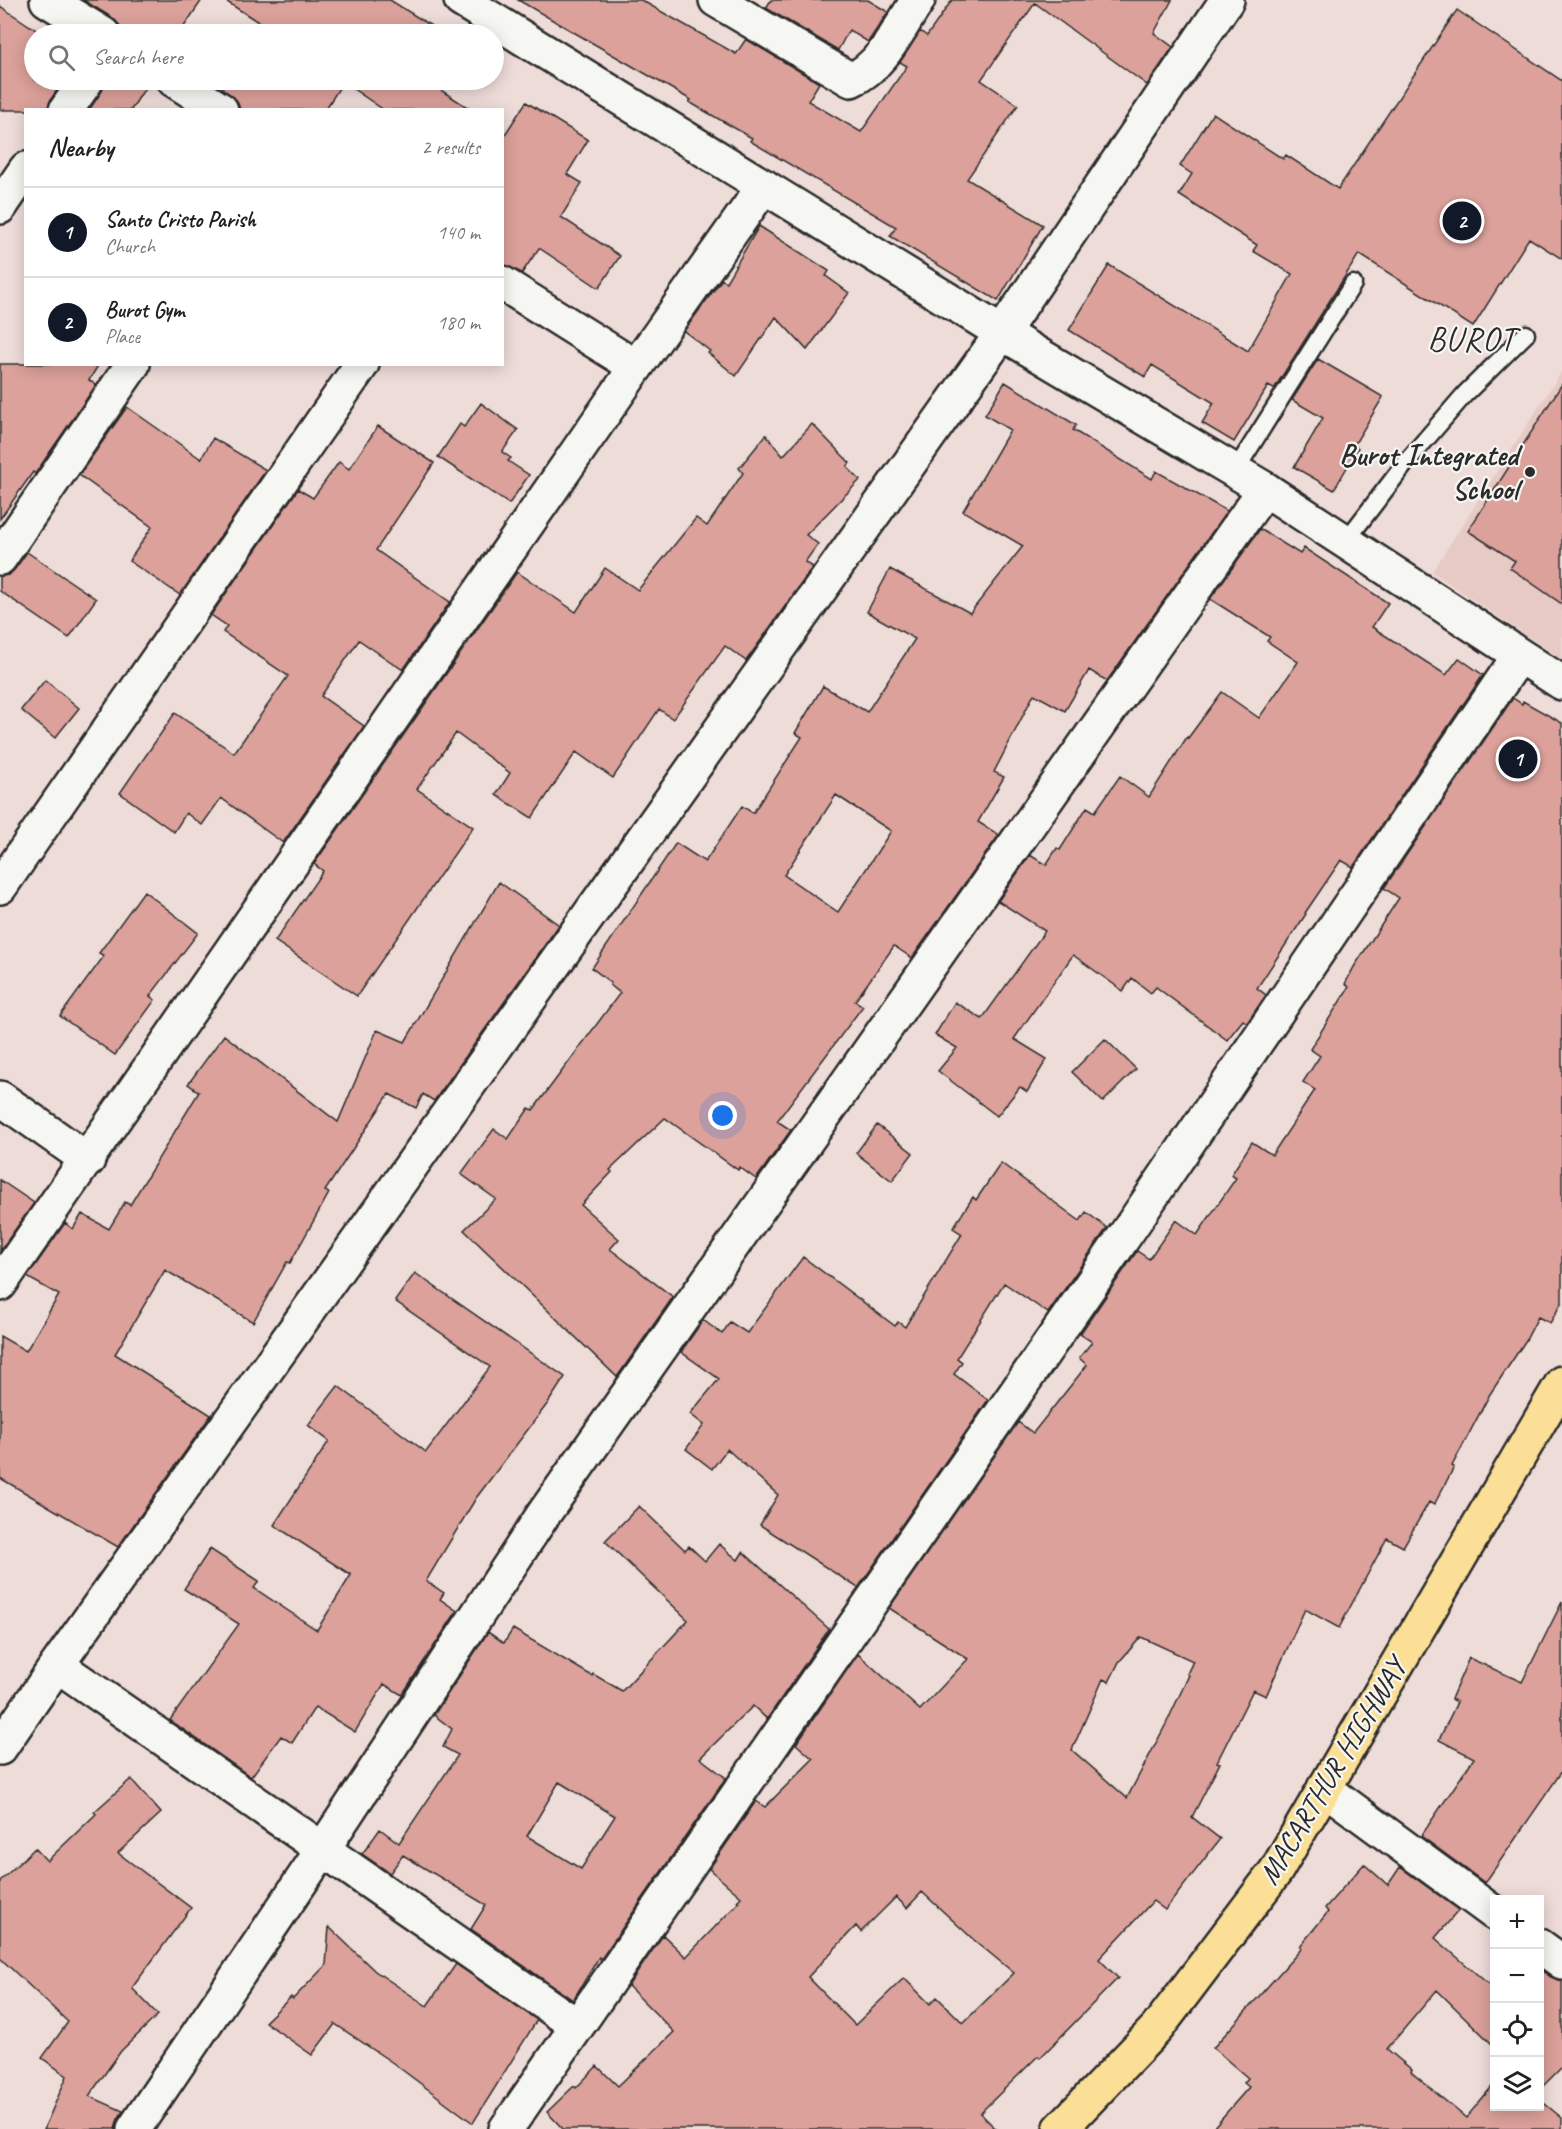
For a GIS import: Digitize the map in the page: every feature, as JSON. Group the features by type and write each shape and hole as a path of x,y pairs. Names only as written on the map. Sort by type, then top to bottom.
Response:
{"highway":[{"name":"MACARTHUR HIGHWAY","path":"1060,2129 1157,2028 1276,1871 1562,1383"}],"street":[{"path":"47,0 86,24"},
{"path":"461,0 500,24"},
{"path":"716,0 851,81 864,74 876,63 918,0"},
{"path":"0,1748 1002,333 1227,0"},
{"path":"504,26 1002,333 1265,489 1562,683"},
{"path":"67,108 80,90"},
{"path":"190,90 218,108"},
{"path":"0,207 24,172"},
{"path":"0,1284 764,186"},
{"path":"504,284 636,367"},
{"path":"0,558 132,366"},
{"path":"0,887 361,366"},
{"path":"134,2129 323,1849 543,1515 1265,489"},
{"path":"506,2129 1130,1228 1519,656"},
{"path":"0,1098 88,1160"},
{"path":"57,1665 576,2025"},
{"path":"1324,1788 1490,1910"},
{"path":"1543,1949 1562,1962"}],"lane":[{"path":"1235,471 1353,284"},
{"path":"1345,542 1408,460 1458,402 1526,334"}],"shaded area":[{"name":"Burot Integrated School","path":"1562,371 1562,660 1432,572"}],"building":[{"path":"83,0 202,0 186,24 118,24 113,18"},
{"path":"224,0 390,0 428,24 261,24"},
{"path":"518,0 641,0 736,54 746,39 819,83 808,101 861,132 907,66 900,62 920,31 927,36 952,0 1172,0 1154,33 1173,47 1147,85 1035,3 981,80 1018,105 967,179 1043,225 998,301 890,236 896,227 750,141 752,138 689,102 691,100"},
{"path":"771,0 868,0 888,12 868,42 849,30 838,50 766,8"},
{"path":"0,6 27,24 24,24 24,90 57,90 48,108 0,110"},
{"path":"1457,10 1562,81 1562,259 1529,238 1473,327 1359,254 1274,389 1268,386 1234,442 1202,423 1214,403 1152,365 1145,377 1069,330 1109,265 1248,351 1292,274 1253,251 1257,245 1179,195 1192,174 1180,166 1213,113 1283,159 1286,155 1338,189"},
{"path":"144,90 132,108 90,108 102,91"},
{"path":"224,90 338,90 326,108 239,108 237,101"},
{"path":"355,90 441,90 469,108 381,108"},
{"path":"526,102 588,140 567,174 582,183 561,217 620,256 599,288 539,248 522,273 504,265 504,136"},
{"path":"759,226 829,271 826,276 849,293 807,350 776,317 736,376 708,353 710,351 684,331 722,279 726,282"},
{"path":"1318,359 1383,397 1354,445 1358,448 1334,490 1294,467 1323,418 1292,400"},
{"path":"0,364 98,366 89,380 96,385 35,474 33,472 0,519"},
{"path":"1005,382 1076,425 1073,430 1152,479 1156,471 1227,511 1107,681 1089,670 1065,711 1034,694 994,772 1004,777 978,822 999,835 912,958 894,946 855,1001 863,1006 777,1121 791,1130 756,1179 739,1167 738,1170 665,1118 610,1170 612,1172 581,1205 619,1239 610,1249 673,1297 617,1377 464,1230 496,1199 461,1174 494,1129 508,1139 529,1108 533,1110 620,993 592,968 676,843 705,862 742,806 753,813 802,737 795,733 823,686 867,712 915,639 867,612 890,569 970,613 1023,546 963,511 1010,430 985,415","holes":["836,795 891,831 838,912 784,875"]},
{"path":"1562,384 1562,604 1510,568 1515,561 1468,531"},
{"path":"481,403 518,430 502,452 511,458 508,461 529,475 509,504 438,457 460,424 464,427"},
{"path":"127,407 201,459 213,438 266,470 180,595 129,561 152,527 79,475"},
{"path":"812,424 850,463 847,467 860,480 806,535 818,544 805,562 813,567 746,661 725,646 673,719 659,709 613,778 576,752 532,818 496,795 510,773 456,733 417,789 473,827 357,996 275,941 323,871 314,864 517,572 576,612 605,568 638,590 696,518 707,526 743,473 739,468 766,435 783,456"},
{"path":"378,426 434,463 376,550 450,602 403,670 359,640 321,696 364,726 283,843 221,798 202,825 186,813 174,832 120,793 175,713 234,753 288,676 223,632 227,626 211,615 298,489 313,498 339,462 349,469"},
{"path":"1260,529 1300,554 1304,548 1388,603 1372,627 1446,675 1459,658 1483,675 1353,867 1341,860 1305,913 1257,988 1266,995 1247,1023 1243,1020 1227,1040 1156,987 1151,993 1132,978 1123,991 1073,955 1014,1039 1047,1059 1027,1092 1020,1087 997,1116 938,1071 957,1048 935,1035 955,1002 982,1019 1045,931 998,901 1030,855 1046,865 1057,848 1060,850 1087,807 1095,812 1120,776 1149,797 1187,737 1222,692 1259,718 1298,662 1267,641 1270,637 1210,599"},
{"path":"27,552 96,599 69,638 0,591 0,576 9,575"},
{"path":"45,680 79,708 55,738 21,710"},
{"path":"1513,698 1522,704 1523,701 1562,723 1562,1302 1550,1323 1538,1317 1526,1340 1490,1394 1434,1505 1429,1502 1403,1547 1387,1538 1339,1628 1305,1609 1266,1696 1253,1690 1217,1762 1220,1763 1192,1817 1220,1839 1165,1910 1153,1901 1099,1959 1118,1978 1040,2058 1038,2056 980,2113 996,2129 563,2129 547,2112 574,2086 576,2088 597,2066 618,2086 674,2032 628,1986 663,1935 686,1957 739,1902 737,1901 741,1897 709,1869 756,1801 765,1807 813,1759 796,1744 858,1654 920,1710 968,1659 889,1608 1018,1422 1033,1433 1087,1365 1079,1358 1092,1342 1080,1334 1137,1251 1149,1259 1176,1220 1197,1235 1236,1178 1231,1175 1252,1142 1272,1155 1315,1090 1303,1082 1320,1056 1310,1049 1349,987 1345,984 1354,967 1399,898 1384,888","holes":["1141,1637 1193,1661 1187,1674 1189,1675 1166,1724 1127,1798 1072,1750 1103,1679 1109,1682 1119,1662","922,1892 1014,1973 963,2023 937,1997 930,2004 904,1978 855,2025 808,1977 856,1926 861,1932 896,1897 907,1908"]},
{"path":"499,882 559,925 434,1101 423,1094 416,1108 389,1094 325,1191 329,1193 290,1263 287,1262 253,1322 165,1270 115,1354 211,1415 118,1547 0,1478 0,1336 26,1351 59,1295 27,1277 65,1223 73,1229 82,1214 109,1229 125,1202 130,1205 199,1092 188,1084 224,1035 338,1122 377,1030 405,1042"},
{"path":"144,891 198,933 150,996 155,1000 115,1055 60,1016 104,956 99,953"},
{"path":"1105,1039 1136,1069 1103,1102 1072,1072"},
{"path":"877,1125 913,1153 892,1181 856,1153"},
{"path":"1001,1163 1080,1221 1086,1212 1107,1228 1048,1313 1004,1283 957,1358 962,1362 954,1374 988,1400 858,1588 760,1525 778,1495 727,1449 712,1469 686,1449 704,1425 690,1414 719,1379 681,1352 703,1320 722,1334 730,1322 747,1333 803,1257 895,1326 898,1322 905,1327 962,1234 953,1228 973,1197 976,1200"},
{"path":"0,1180 34,1203 0,1251"},
{"path":"415,1273 565,1377 476,1498 426,1581 444,1593 440,1599 457,1611 402,1695 384,1684 355,1732 315,1707 292,1743 281,1736 251,1777 170,1720 239,1624 184,1589 210,1549 259,1581 254,1588 317,1630 351,1575 274,1525 329,1441 308,1425 338,1386 426,1452 490,1367 395,1301"},
{"path":"639,1506 685,1550 689,1546 705,1561 719,1544 738,1560 743,1552 829,1629 767,1719 753,1706 700,1758 726,1778 601,1959 599,1957 573,2000 471,1929 486,1905 403,1855 390,1873 362,1854 380,1829 399,1843 458,1755 443,1747 452,1729 434,1715 488,1632 504,1643 513,1629 622,1691 688,1620 605,1541","holes":["559,1782 615,1816 581,1869 527,1836"]},
{"path":"1562,1602 1562,1771 1485,1883 1421,1836 1474,1758 1439,1740 1457,1702 1451,1699 1469,1658 1522,1682"},
{"path":"131,1779 161,1813 118,1853 191,1908 132,1988 158,2015 121,2051 89,2096 123,2111 115,2129 44,2129 67,2076 42,2058 68,2022 0,1958 0,1881 35,1848 47,1861 96,1814 94,1812"},
{"path":"1364,1864 1388,1885 1400,1867 1459,1910 1435,1938 1490,1986 1490,2042 1437,1990 1387,2049 1466,2118 1490,2089 1490,2111 1544,2111 1544,2103 1562,2118 1562,2129 1212,2129 1249,2087 1244,2083 1248,2078 1213,2048 1302,1948 1300,1946 1328,1912 1325,1908"},
{"path":"329,1927 375,1971 427,2006 456,1964 537,2020 473,2123 393,2063 335,2024 312,2055 265,2022 291,1997 293,1999 326,1965"},
{"path":"1544,1972 1562,1980 1562,2067 1544,2085"}],"place":[{"name":"Burot Gym","path":"1462,221"},
{"name":"Burot Integrated School","path":"1530,472"},
{"name":"Santo Cristo Parish","path":"1518,759"}],"district":[{"name":"BUROT","path":"1472,338"}]}
